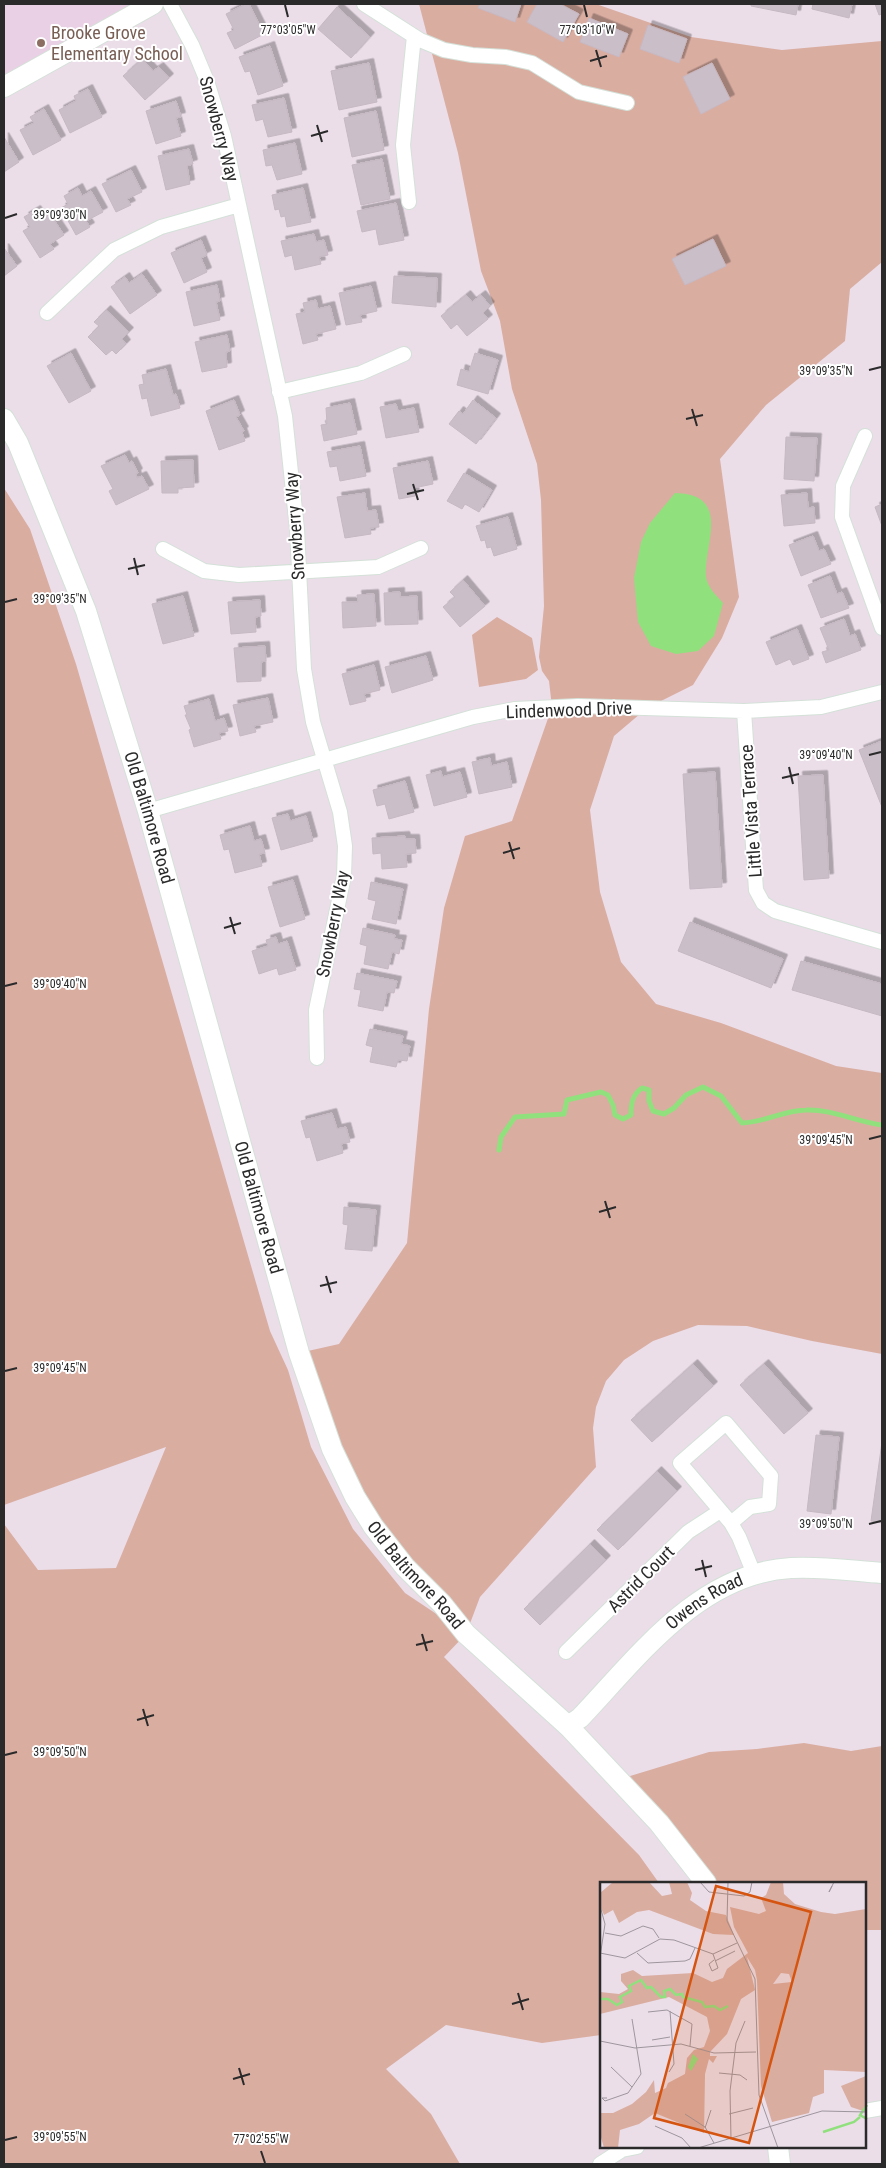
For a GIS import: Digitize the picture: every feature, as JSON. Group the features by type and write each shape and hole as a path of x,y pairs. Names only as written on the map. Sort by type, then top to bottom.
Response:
{"street":[{"path":"4,87 153,4"},
{"name":"Snowberry Way","path":"170,4 192,45 207,81 224,136 285,416 298,528 304,669 313,722 340,812 345,846 344,876 316,1010 317,1058"},
{"path":"364,4 414,36 444,50 532,63 579,92 627,103"},
{"path":"409,202 403,145 414,36"},
{"path":"47,313 114,250 161,227 239,205"},
{"path":"279,392 361,373 404,354"},
{"name":"Old Baltimore Road","path":"4,419 18,443 86,611 148,811 300,1353 332,1449 355,1497 368,1519 405,1567 442,1604 466,1634 568,1726 659,1823 705,1882"},
{"path":"865,436 843,486 842,517 882,628"},
{"path":"163,549 204,571 239,575 378,567 421,548"},
{"name":"Lindenwood Drive","path":"148,811 473,717 515,709 578,706 744,711 820,707 882,692"},
{"name":"Little Vista Terrace","path":"744,711 756,890 763,903 775,910 882,942"},
{"path":"731,1523 750,1507 758,1504 769,1504 771,1476 726,1423 680,1463 731,1523 739,1537 754,1574"},
{"name":"Astrid Court","path":"566,1652 688,1532 720,1511"},
{"name":"Owens Road","path":"568,1726 580,1718 656,1638 688,1609 721,1588 754,1574 792,1568 882,1573"},
{"path":"866,2111 882,2108"},
{"path":"600,2164 622,2150 632,2148"},
{"path":"778,2148 780,2164"}],"shaded area":[{"name":"Brooke Grove Elementary School","path":"4,4 152,4 4,83"},
{"path":"419,4 596,4 691,37 782,50 882,41 882,262 850,289 845,341 766,405 720,459 739,597 722,638 693,685 647,708 614,736 590,810 600,892 621,962 656,1004 721,1023 836,1066 882,1073 882,1354 747,1326 698,1325 653,1341 624,1360 606,1381 596,1407 593,1428 596,1467 480,1597 466,1634 444,1657 639,1855 658,1882 600,1882 600,2035 542,2043 446,2025 386,2069 431,2114 460,2164 4,2164 4,1524 38,1570 116,1568 166,1447 4,1505 4,488 30,529 76,664 270,1331 288,1370 311,1447 353,1529 405,1593 465,1633 373,1526 299,1353 339,1344 407,1243 429,1009 444,908 465,836 512,821 552,707 549,681 542,671 539,657 544,606 541,500 537,464 512,389 500,321 481,271 458,153"},
{"path":"675,493 693,496 704,502 710,512 711,524 706,577 710,588 723,603 714,636 698,651 676,654 651,646 638,622 634,578 641,542 650,523"},
{"path":"497,617 532,638 538,670 526,679 479,687 472,635"},
{"path":"804,1743 851,1751 882,1746 882,1930 866,1930 866,1882 705,1882 617,1780 709,1752 757,1749"}],"building":[{"path":"249,4 264,34 235,49 227,33 234,30 226,14"},
{"path":"480,4 521,4 515,22 478,8"},
{"path":"537,4 560,4 579,14 563,42 527,22"},
{"path":"751,4 798,4 796,15 751,6"},
{"path":"813,4 852,4 849,18 812,9"},
{"path":"875,4 882,4 882,14 879,15"},
{"path":"337,7 370,37 351,58 318,29"},
{"path":"589,18 628,34 619,57 580,42"},
{"path":"648,25 687,39 679,63 640,49"},
{"path":"270,46 283,86 258,95 250,71 245,72 239,57"},
{"path":"142,59 153,71 159,67 169,78 145,100 123,76"},
{"path":"369,63 377,102 339,110 331,71"},
{"path":"712,63 730,99 701,114 683,77"},
{"path":"88,89 102,117 70,133 59,110 76,101 74,96"},
{"path":"284,98 292,132 268,137 263,119 256,121 252,105"},
{"path":"176,101 181,117 176,118 181,136 156,144 146,111"},
{"path":"44,109 61,140 33,155 20,130 34,123 30,117"},
{"path":"376,111 384,150 352,157 344,118"},
{"path":"4,137 19,162 4,172"},
{"path":"295,143 302,174 277,180 272,165 266,166 263,150"},
{"path":"189,149 193,164 187,166 190,184 166,190 158,156"},
{"path":"382,159 390,199 361,205 352,165"},
{"path":"131,170 142,192 127,199 131,205 116,212 102,184"},
{"path":"78,188 82,196 91,191 103,212 86,221 90,227 76,235 61,208 68,204 64,196"},
{"path":"303,188 311,222 287,227 285,216 281,217 279,209 275,210 272,195"},
{"path":"396,203 404,240 379,245 376,229 362,232 357,211"},
{"path":"36,210 42,219 50,214 64,235 50,244 54,249 40,258 23,231 30,227 24,217"},
{"path":"314,234 316,242 324,240 328,255 319,257 321,264 295,270 292,255 285,257 281,241"},
{"path":"713,239 726,266 685,285 672,259"},
{"path":"201,240 207,255 201,258 207,272 184,283 171,253"},
{"path":"4,248 17,266 4,276"},
{"path":"142,274 157,295 130,314 111,287 125,277 129,283"},
{"path":"394,276 437,278 436,307 392,303"},
{"path":"217,285 220,301 216,302 220,320 194,326 186,292"},
{"path":"371,286 377,311 360,315 362,322 346,325 339,293"},
{"path":"466,295 472,302 481,295 490,306 483,313 488,319 467,336 457,324 451,329 441,316"},
{"path":"316,300 318,309 330,306 336,329 316,334 318,340 303,344 296,314 305,312 303,303"},
{"path":"106,310 129,332 122,339 126,344 116,354 112,350 106,355 88,337 99,326 94,322"},
{"path":"227,335 230,351 226,352 227,367 202,372 195,342"},
{"path":"71,353 91,391 69,403 47,366"},
{"path":"475,353 498,360 488,394 457,385 461,369 469,372"},
{"path":"166,369 173,395 176,394 180,408 151,416 147,398 142,399 139,385 144,384 142,375"},
{"path":"234,400 240,415 236,417 244,431 242,432 245,441 219,450 206,411"},
{"path":"473,400 496,418 476,444 449,424 459,411 463,414"},
{"path":"350,403 357,434 324,441 321,425 327,424 326,408"},
{"path":"396,404 398,411 414,408 419,432 386,438 380,407"},
{"path":"786,437 817,438 814,481 784,479"},
{"path":"360,446 366,476 340,481 337,466 330,467 327,452"},
{"path":"125,455 129,463 132,461 138,473 136,474 137,478 142,476 149,489 116,505 109,491 113,489 101,466"},
{"path":"193,460 194,487 178,488 178,493 162,493 161,461"},
{"path":"428,461 433,484 414,488 415,496 399,499 393,468"},
{"path":"464,473 492,490 479,512 465,504 462,509 447,501"},
{"path":"365,493 367,511 376,510 379,527 370,528 371,534 345,538 337,497"},
{"path":"807,493 808,508 814,507 815,523 784,526 781,495"},
{"path":"882,504 882,526 875,507"},
{"path":"508,517 517,549 494,556 491,547 487,548 485,540 481,541 476,526"},
{"path":"813,536 819,551 824,549 831,564 801,576 789,545"},
{"path":"830,576 837,594 842,592 849,608 821,618 808,585"},
{"path":"463,580 485,606 460,627 443,607 455,597 450,592"},
{"path":"400,592 400,597 417,596 418,624 385,625 384,593"},
{"path":"374,594 376,626 343,628 342,602 358,602 357,595"},
{"path":"183,596 194,636 163,644 152,604"},
{"path":"260,600 261,616 255,617 256,632 231,634 228,602"},
{"path":"844,619 850,636 855,634 861,650 826,663 822,652 829,650 820,628"},
{"path":"797,629 809,659 793,665 790,659 776,665 766,642"},
{"path":"265,646 266,661 261,662 261,681 237,682 234,648"},
{"path":"426,656 433,680 392,693 385,667"},
{"path":"374,665 380,690 364,694 366,701 350,705 342,674"},
{"path":"268,698 273,722 254,726 256,732 240,736 233,705"},
{"path":"209,699 215,721 224,718 228,731 219,733 221,739 194,747 184,706"},
{"path":"882,741 882,807 859,750"},
{"path":"490,758 491,766 507,762 512,787 479,794 472,762"},
{"path":"441,771 442,777 460,772 467,797 434,806 426,775"},
{"path":"715,772 722,887 690,889 683,774"},
{"path":"823,775 829,878 804,880 798,776"},
{"path":"405,781 414,812 389,819 385,804 377,806 373,790"},
{"path":"288,814 290,821 306,816 313,841 281,850 272,818"},
{"path":"250,826 254,841 261,839 265,853 259,854 262,866 235,873 229,849 224,850 220,835"},
{"path":"405,836 406,839 415,839 416,853 406,854 407,867 382,869 381,853 373,854 372,838"},
{"path":"293,880 305,919 280,927 268,887"},
{"path":"371,882 403,889 396,924 372,919 376,901 368,899"},
{"path":"690,922 783,959 771,988 678,951"},
{"path":"363,928 395,935 394,939 402,940 399,954 392,952 388,969 364,964 367,946 360,944"},
{"path":"276,937 278,944 287,941 296,970 279,975 277,968 259,974 252,951 268,946 266,940"},
{"path":"801,961 882,984 882,1016 792,990"},
{"path":"357,973 397,981 394,993 387,992 383,1011 358,1006 361,990 354,989"},
{"path":"370,1029 403,1036 401,1044 410,1046 407,1061 398,1060 396,1067 370,1062 373,1047 366,1045"},
{"path":"332,1113 337,1129 346,1127 350,1142 341,1144 343,1153 317,1161 310,1137 306,1138 301,1121"},
{"path":"344,1207 376,1210 372,1251 345,1249 348,1225 343,1224"},
{"path":"693,1364 713,1386 652,1442 631,1420"},
{"path":"764,1364 808,1413 784,1434 740,1385"},
{"path":"816,1435 839,1437 831,1514 807,1511"},
{"path":"882,1442 882,1523 871,1521"},
{"path":"657,1471 677,1491 618,1550 597,1530"},
{"path":"590,1544 606,1560 540,1625 524,1609"}],"waterway":[{"path":"499,1150 501,1137 515,1117 564,1114 567,1100 601,1092 608,1095 615,1115 623,1119 631,1115 633,1100 642,1088 649,1090 649,1101 653,1111 664,1114 674,1108 686,1095 703,1087 721,1096 742,1123 759,1121 791,1112 816,1110 882,1125"}],"place":[{"name":"Brooke Grove Elementary School","path":"41,43"}]}
